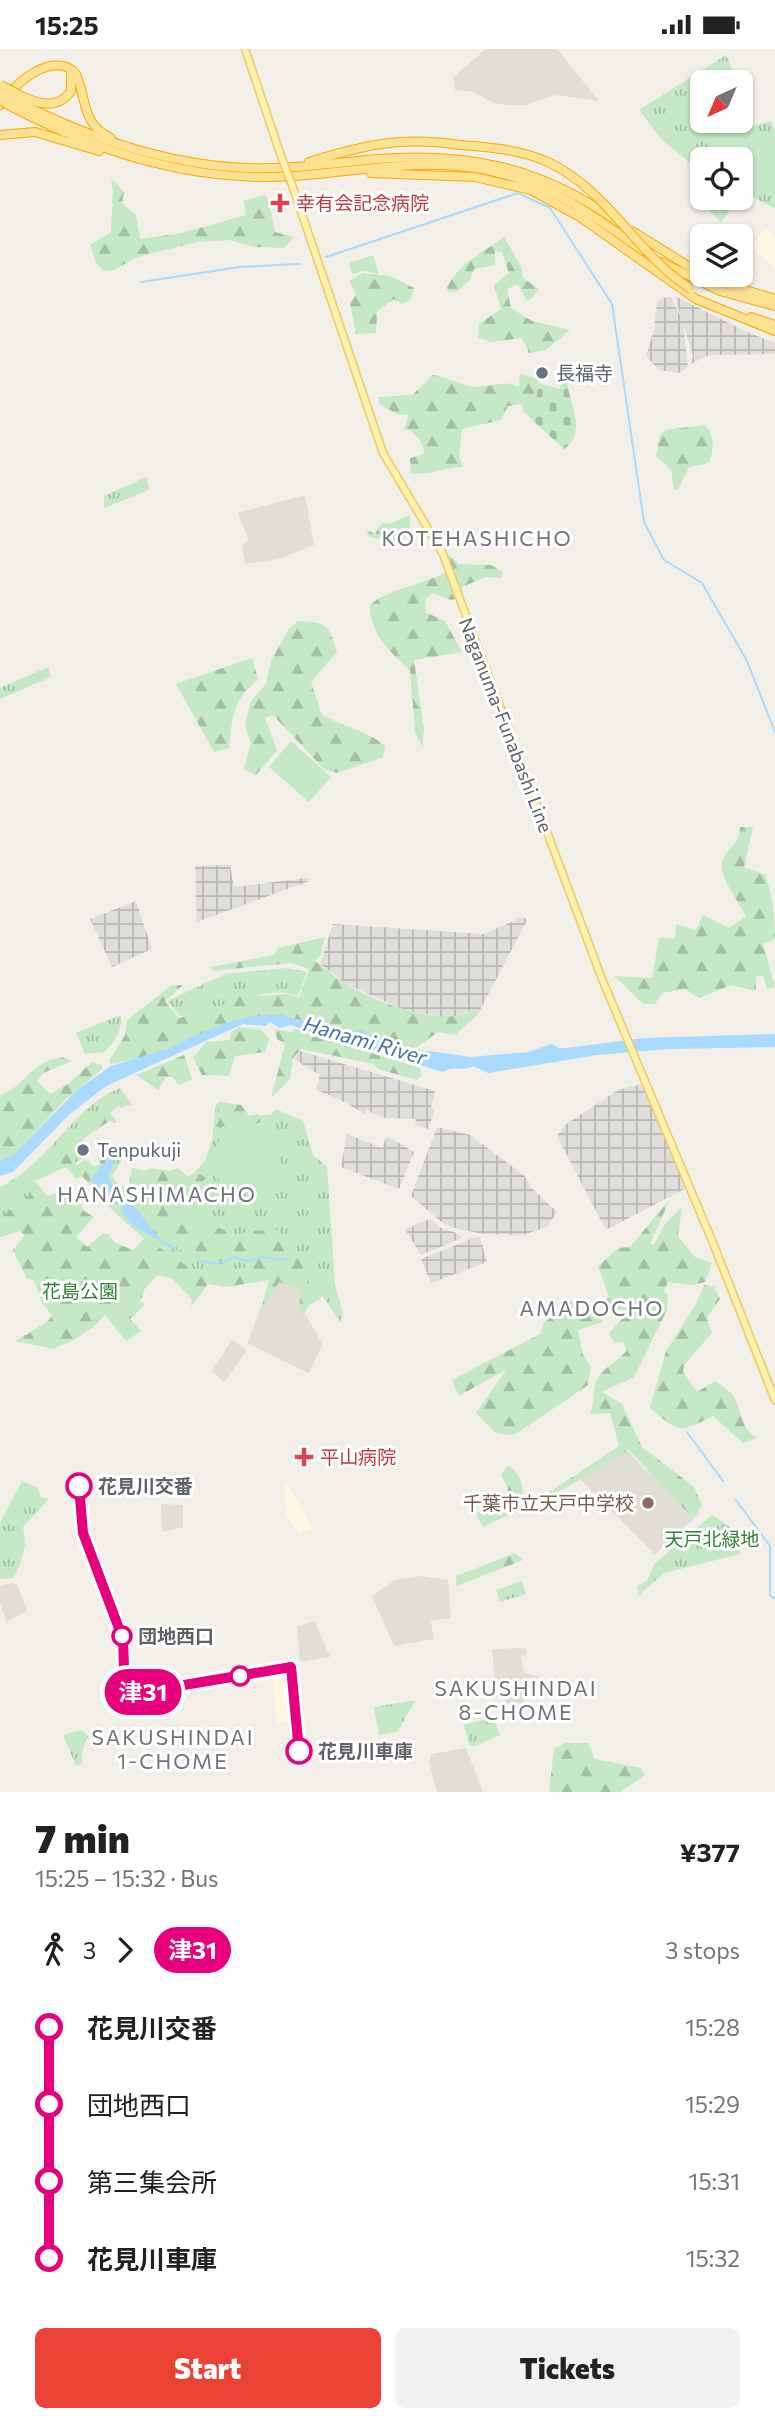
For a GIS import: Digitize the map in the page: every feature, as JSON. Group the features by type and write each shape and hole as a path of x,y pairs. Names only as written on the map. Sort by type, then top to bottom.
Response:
{"highway":[{"path":"0,102 31,65 44,58 57,57 67,62 75,72 87,116 100,132 126,144 194,162"},
{"path":"0,102 18,102 46,104 59,102 71,91 71,74 61,62 41,62 27,73 0,111"},
{"path":"0,85 18,102 75,129 115,144 194,162 293,175 443,165 477,168 518,178 572,201 653,257 693,280 743,299 775,306"},
{"path":"0,92 71,136 143,160"},
{"path":"0,135 35,132 143,160 223,175 377,173 475,177 508,183 562,206 696,299 775,331"},
{"path":"293,175 369,144 430,140 513,151 559,168 587,188 659,266 691,289 737,312 775,325"},
{"path":"293,175 443,156 479,160 520,171 589,202 686,267 736,289 775,296"}],"main road":[{"name":"Naganuma-Funabashi Line","path":"245,49 282,159 293,175 383,453 443,554 602,979 643,1073 775,1400"}],"shaded area":[{"path":"486,49 557,49 599,101 555,95 526,105 510,105 493,103 474,92 455,90 453,77"},
{"path":"765,229 775,236 775,267 753,249 753,243"},
{"path":"675,296 775,343 775,354 709,355 691,364 693,356 683,324 688,367 679,373 659,370 646,356 654,330 657,302 671,297 681,317"},
{"path":"305,495 314,545 279,559 245,564 242,546 249,541 238,513"},
{"path":"230,865 234,887 308,878 309,881 197,922 195,866"},
{"path":"136,901 152,949 112,967 90,919"},
{"path":"523,917 527,920 478,1014 471,1010 450,1019 402,1009 348,985 320,964 333,924 484,934"},
{"path":"300,1051 435,1091 431,1108 435,1110 428,1129 415,1125 416,1119 384,1118 366,1110 365,1114 316,1090 320,1075 294,1059"},
{"path":"643,1084 686,1188 606,1230 557,1136 565,1125 618,1090"},
{"path":"437,1127 470,1135 524,1175 532,1188 557,1212 547,1227 522,1235 483,1234 458,1229 444,1224 411,1196"},
{"path":"347,1134 382,1148 387,1136 414,1152 399,1189 341,1167"},
{"path":"430,1219 441,1228 459,1234 462,1238 421,1255 405,1229"},
{"path":"480,1237 487,1262 431,1283 421,1259"},
{"path":"273,1277 305,1286 303,1311 323,1344 309,1373 247,1343"},
{"path":"232,1340 247,1350 224,1382 212,1371"},
{"name":"千葉市立天戸中学校","path":"626,1449 645,1470 684,1492 700,1513 655,1554 578,1477"},
{"path":"285,1482 313,1528 299,1534 286,1514"},
{"path":"161,1504 183,1505 183,1527 162,1532"},
{"path":"421,1576 448,1580 451,1618 431,1621 434,1639 394,1646 372,1596 395,1580"},
{"path":"17,1584 27,1611 7,1622 0,1604 0,1586"},
{"path":"315,1622 330,1657 300,1662 297,1626"},
{"path":"526,1648 526,1655 521,1656 524,1673 538,1676 538,1681 520,1679 526,1709 520,1703 506,1704 504,1696 496,1697 492,1649"},
{"path":"286,1673 290,1720 277,1724 272,1675"},
{"path":"466,1748 483,1792 437,1792 429,1761 431,1754"}],"green space":[{"path":"726,55 733,70 702,70"},
{"path":"690,78 690,133 753,133 753,123 754,126 771,121 775,133 775,208 753,198 753,147 690,147 690,163 661,139 639,110"},
{"path":"758,129 766,133 775,153 775,167 754,177 753,147 728,147"},
{"path":"111,178 124,192 122,203 136,215 140,239 182,233 246,215 244,201 264,195 268,198 275,232 294,237 284,248 254,247 229,240 197,242 137,257 114,270 104,271 96,263 90,245 111,232"},
{"path":"708,210 730,210 721,222"},
{"path":"504,237 521,266 523,278 539,289 530,300 526,300 518,284 507,289 511,308 532,321 570,330 546,350 529,353 522,338 490,342 478,337 479,324 501,309 494,285 509,273 502,252 495,251 495,265 474,269 470,280 456,292 449,292 447,288 464,265"},
{"path":"373,255 379,274 363,271 352,274 349,263"},
{"path":"363,273 390,276 414,288 411,299 402,304 394,299 377,311 376,333 356,334 350,304 356,294 349,281"},
{"path":"520,374 539,379 533,420 524,412 521,404 508,406 501,420 462,429 459,456 463,467 411,473 410,458 424,454 423,446 416,435 404,429 409,415 397,414 379,404 379,397 412,395 433,375 476,387 506,384 519,387"},
{"path":"564,381 567,382 576,426 571,443 564,449 532,420 539,383 559,389"},
{"path":"705,425 711,433 713,443 709,463 689,467 678,490 674,490 671,470 656,456 660,435 665,430"},
{"path":"147,477 149,490 104,508 104,496"},
{"path":"410,515 410,533 395,544 368,536 367,530 375,534 382,523 390,524"},
{"path":"445,552 459,564 491,565 503,572 501,578 486,577 462,587 461,598 451,600 433,593 426,598 425,612 445,621 462,652 414,660 424,729 422,747 415,732 410,670 382,642 373,624 370,605 387,594 451,569"},
{"path":"298,621 315,622 325,627 332,636 337,652 311,682 322,715 378,741 385,746 383,757 337,773 325,770 273,715 265,718 277,750 256,775 244,769 251,743 245,725 251,701 266,684 271,661 288,630"},
{"path":"252,658 258,679 249,687 235,709 229,748 214,752 176,684"},
{"path":"48,667 51,677 0,699 0,688"},
{"path":"291,741 331,777 309,802 269,767"},
{"path":"740,827 753,827 744,867 765,875 772,899 775,939 763,944 775,987 767,989 763,975 756,977 756,991 731,985 699,998 685,989 662,993 655,1004 643,1004 615,976 652,978 659,938 675,938 676,924 696,930 703,915 729,928 746,916 728,886 722,869 725,855 737,840"},
{"path":"325,937 321,954 315,961 358,991 390,1005 427,1015 444,1017 471,1010 478,1014 455,1035 438,1032 414,1049 386,1040 335,1032 281,1014 240,1019 151,1055 111,1064 109,1061 125,1035 127,1020 172,985 183,985 165,1001 179,1018 227,1004 233,997 289,994 299,998 309,969 291,963 213,971 211,967 274,955 278,948"},
{"path":"287,968 307,972 298,996 270,993 180,1016 167,1001 226,974"},
{"path":"121,1015 119,1031 108,1048 104,1052 85,1054 76,1033"},
{"path":"239,1027 261,1030 269,1039 265,1052 235,1056 229,1076 202,1075 193,1058 206,1042 230,1040 231,1032"},
{"path":"275,1029 291,1032 295,1029 420,1068 421,1076 417,1080 378,1069 374,1064 301,1049 293,1058 290,1079 271,1098 285,1044 277,1039"},
{"path":"184,1055 192,1079 179,1085 172,1077 166,1077 158,1090 136,1075"},
{"path":"62,1057 72,1061 43,1073 37,1081 50,1094 68,1084 92,1062 102,1065 102,1069 67,1098 14,1154 0,1161 0,1095 16,1086 42,1064"},
{"name":"花島公園","path":"120,1088 132,1104 121,1108 118,1106 110,1113 117,1121 114,1123 102,1116 83,1127 72,1147 83,1159 35,1181 83,1257 108,1238 127,1255 143,1252 147,1248 157,1259 199,1284 193,1298 172,1278 158,1272 136,1296 145,1305 130,1319 141,1331 126,1341 105,1315 92,1328 54,1349 15,1341 47,1322 55,1314 14,1249 25,1235 21,1230 0,1237 0,1187 32,1165 88,1108"},
{"name":"花島公園","path":"221,1101 227,1105 242,1105 249,1116 270,1115 276,1109 303,1121 313,1155 327,1167 335,1284 343,1314 340,1322 323,1296 311,1304 305,1286 274,1276 204,1284 149,1243 100,1199 102,1197 82,1176 76,1179 70,1170 86,1159 94,1167 104,1162 101,1156 113,1151 122,1160 112,1176 120,1188 123,1186 128,1192 132,1168 187,1180 205,1161 212,1140 216,1104"},
{"path":"220,1102 241,1105 248,1116 258,1114 264,1120 242,1131 215,1126 219,1110 216,1104"},
{"path":"106,1116 111,1120 84,1138 73,1161 81,1169 87,1163 93,1169 101,1165 98,1158 101,1155 106,1162 101,1171 87,1181 81,1175 76,1178 67,1168 53,1168 70,1138 89,1118"},
{"path":"225,1129 263,1137 284,1169 232,1201 212,1169 221,1132"},
{"path":"151,1168 170,1171 178,1168 188,1177 196,1172 206,1178 201,1183 173,1182 167,1189 168,1198 197,1220 238,1235 248,1231 279,1230 284,1239 291,1238 293,1250 301,1260 312,1301 303,1315 299,1310 301,1289 279,1282 260,1313 269,1280 226,1287 208,1284 191,1307 192,1299 172,1278 157,1275 144,1290 142,1298 134,1302 130,1299 110,1317 104,1313 68,1343 49,1345 21,1341 52,1315 42,1303 34,1280 27,1279 13,1250 25,1236 20,1231 0,1237 0,1217 20,1205 38,1184 47,1196 59,1192 78,1199 84,1211 94,1217 76,1237 87,1247 102,1234 108,1234 115,1243 133,1250 145,1238 202,1276 251,1266 241,1263 214,1263 199,1258 154,1230 134,1202 131,1186 133,1170 145,1171"},
{"path":"670,1199 650,1244 654,1244 665,1224 682,1207 678,1236 695,1257 712,1263 705,1282 692,1285 668,1282 664,1291 668,1295 667,1310 634,1377 602,1392 622,1404 642,1447 694,1487 702,1505 693,1518 629,1450 566,1488 483,1527 476,1514 507,1493 508,1488 501,1475 507,1466 517,1474 522,1491 522,1495 512,1502 510,1510 548,1493 619,1446 610,1413 590,1414 597,1379 627,1350 623,1342 614,1343 609,1333 623,1318 623,1309 605,1314 601,1304 609,1297 598,1266 618,1248 630,1247"},
{"path":"704,1285 714,1287 720,1299 707,1318 712,1333 684,1365 683,1372 697,1392 715,1381 732,1395 744,1424 757,1438 743,1443 713,1416 693,1426 680,1428 668,1423 650,1408 666,1351 696,1304"},
{"path":"570,1301 583,1315 596,1309 603,1322 578,1330 583,1355 591,1367 588,1385 519,1432 512,1435 496,1433 476,1413 507,1369 459,1396 452,1380 540,1334 544,1323"},
{"path":"22,1481 38,1488 41,1497 49,1499 23,1527 23,1554 13,1578 0,1579 0,1523"},
{"name":"天戸北緑地","path":"712,1515 736,1531 742,1539 740,1554 664,1573 639,1595 637,1586 647,1581 654,1564"},
{"path":"515,1553 523,1560 457,1586 456,1576"},
{"path":"522,1581 526,1594 500,1602 496,1590"},
{"path":"416,1700 397,1732 379,1735 374,1707"},
{"path":"493,1717 500,1735 473,1747 469,1744 464,1725"},
{"path":"82,1730 88,1736 82,1752 82,1763 76,1766 63,1735"},
{"path":"565,1743 588,1743 595,1759 641,1768 645,1775 620,1792 549,1792 554,1749"}],"water":[{"name":"Hanami River","path":"281,1014 335,1032 360,1030 414,1049 471,1057 528,1052 552,1044 558,1048 567,1048 644,1038 775,1034 775,1047 668,1049 597,1055 488,1073 473,1066 443,1072 290,1025 280,1028 270,1022 266,1026 243,1024 106,1086 70,1114 13,1172 0,1176 0,1161 14,1154 78,1089 111,1066 169,1048 221,1024 251,1016"},
{"path":"109,1157 113,1158 114,1164 108,1176 114,1188 124,1195 117,1205 109,1202 91,1179"},
{"path":"129,1200 166,1245 128,1220 121,1208"}],"waterway":[{"path":"326,257 518,193 550,208 612,304 644,522 664,560 702,583 747,661 775,732"},
{"path":"141,282 240,267 299,264"},
{"path":"166,1244 177,1250"},
{"path":"198,1260 217,1263 234,1257 247,1261 262,1257 289,1260"},
{"path":"687,1432 723,1481"},
{"path":"736,1500 770,1546 770,1595 775,1599"}],"bus line":[{"name":"津31","path":"79,1486 83,1533 123,1639 126,1657 125,1695 291,1667 299,1751"}],"place":[{"name":"幸有会記念病院","path":"280,203"},
{"name":"長福寺","path":"542,373"},
{"name":"Tenpukuji","path":"83,1150"},
{"name":"平山病院","path":"304,1457"},
{"name":"花見川交番","path":"79,1486"},
{"name":"千葉市立天戸中学校","path":"648,1503"},
{"name":"団地西口","path":"122,1636"},
{"name":"花見川車庫","path":"299,1751"}],"district":[{"name":"KOTEHASHICHO","path":"477,539"},
{"name":"HANASHIMACHO","path":"157,1195"},
{"name":"AMADOCHO","path":"592,1309"},
{"name":"SAKUSHINDAI 8-CHOME","path":"516,1701"},
{"name":"SAKUSHINDAI 1-CHOME","path":"173,1750"}]}
